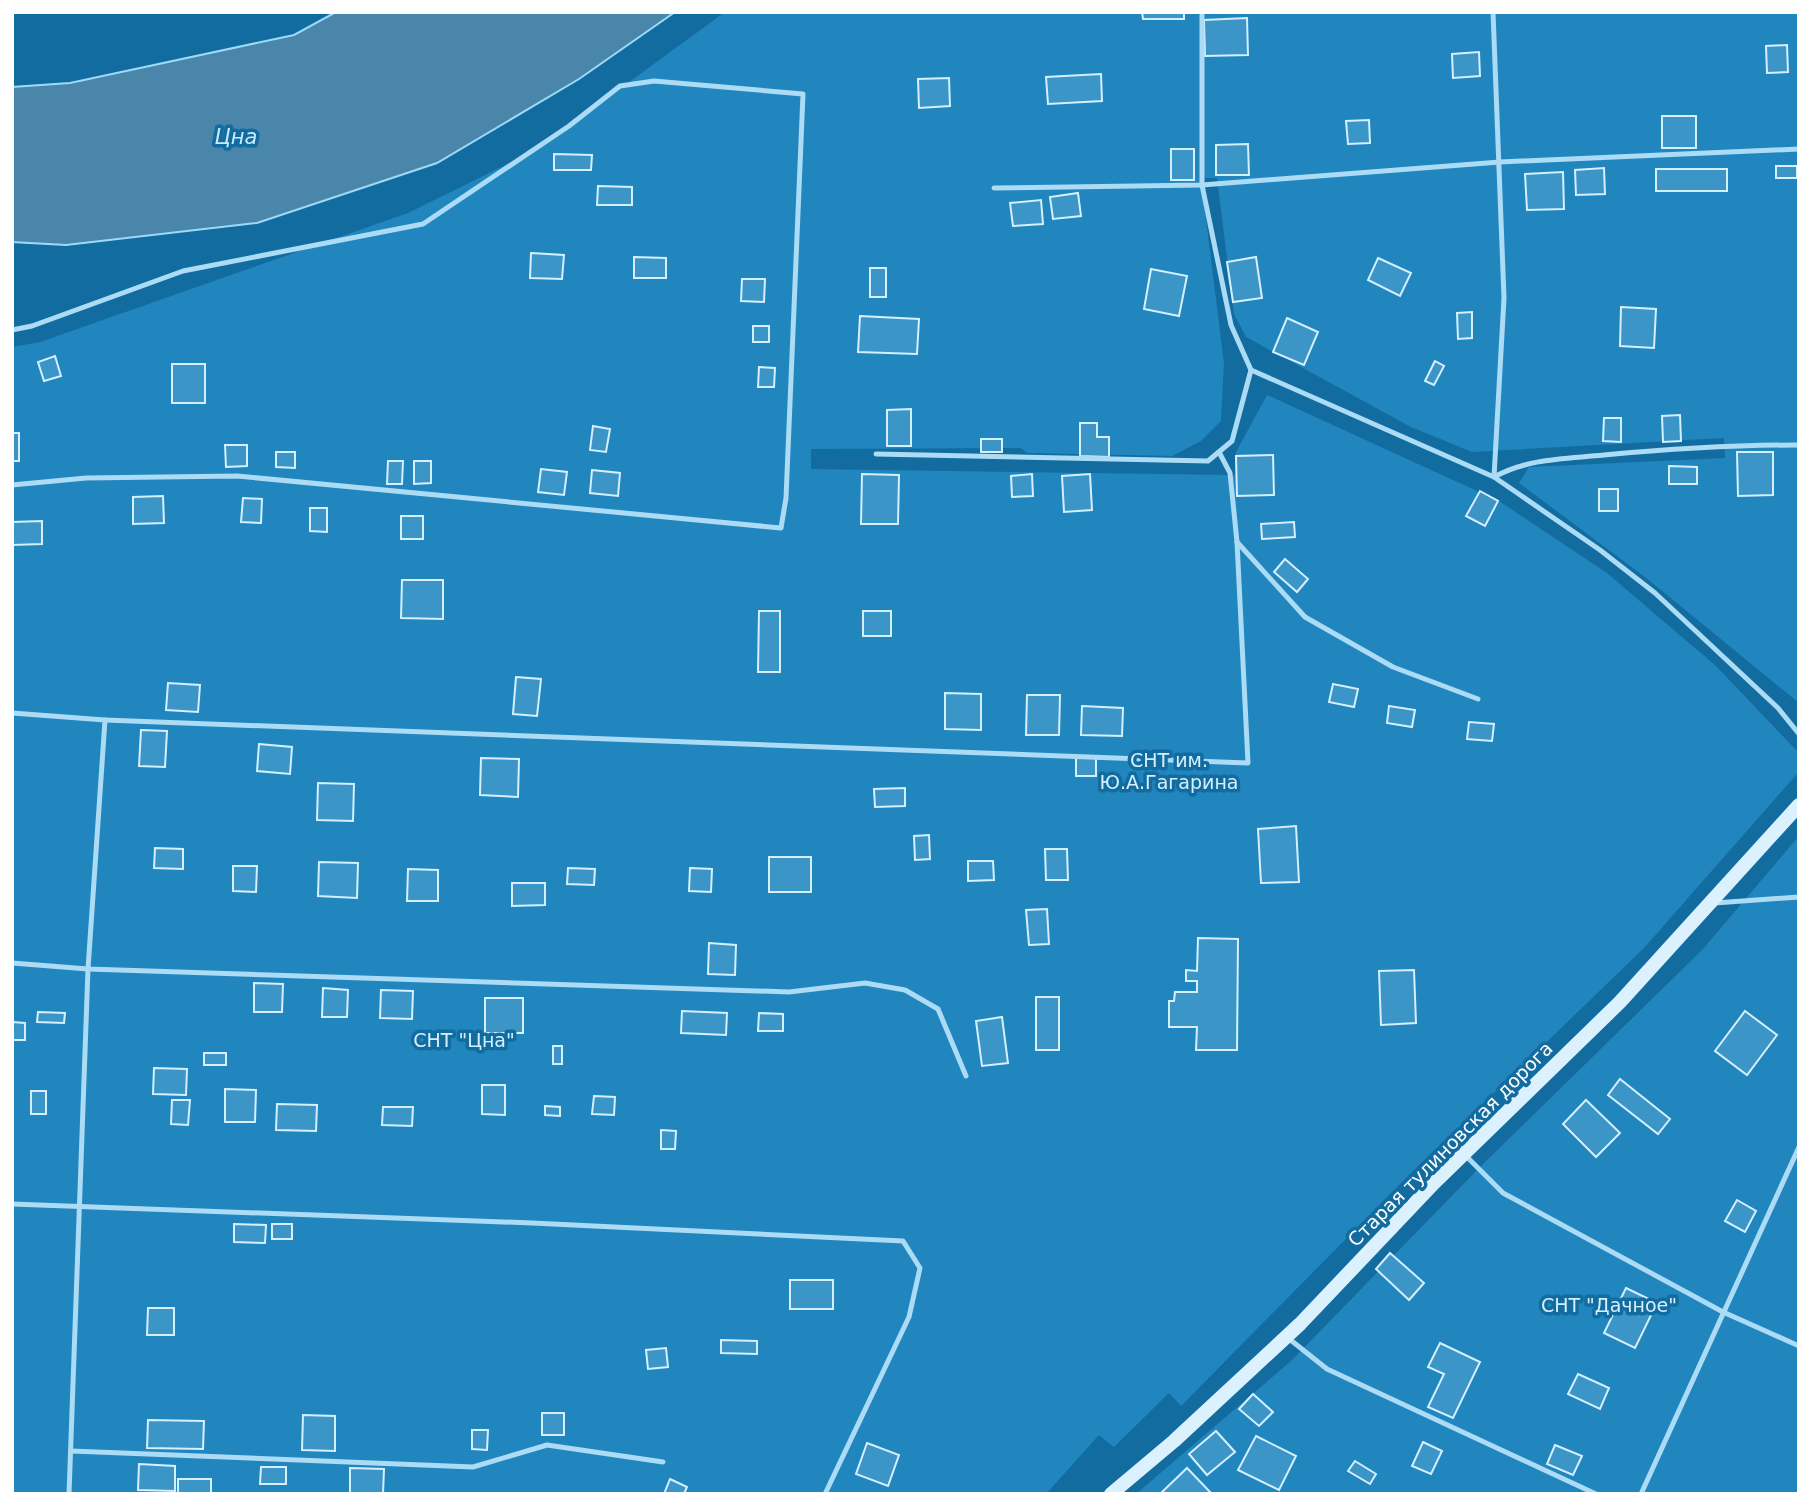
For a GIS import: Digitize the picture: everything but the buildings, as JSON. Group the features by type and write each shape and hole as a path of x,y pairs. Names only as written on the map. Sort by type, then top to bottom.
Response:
{"street":[{"name":"Старая тулиновская дорога","path":"1111,1494 1174,1441 1286,1336 1464,1154 1620,1002 1799,805"}],"lane":[{"path":"876,454 1208,461 1233,441 1251,370 1231,325 1202,184 1202,12"},
{"path":"1493,12 1504,298 1494,477"},
{"path":"12,330 32,326 183,271 424,224 569,126 620,86 654,81 803,94 786,498 781,528 237,476 86,478 12,485"},
{"path":"994,188 1202,184 1500,162 1799,149"},
{"path":"1251,370 1494,477 1600,550 1655,593 1778,708 1799,734"},
{"path":"1494,477 1517,465 1544,461 1704,446 1799,445"},
{"path":"12,713 105,720 1248,763 1237,542 1230,473 1219,452"},
{"path":"1237,542 1305,617 1393,667 1478,699"},
{"path":"69,1494 88,969 105,720"},
{"path":"1712,903 1799,897"},
{"path":"12,963 88,969 789,992 865,983 905,989 937,1009 966,1076"},
{"path":"1640,1494 1799,1147"},
{"path":"1464,1154 1503,1193 1723,1312 1799,1346"},
{"path":"12,1204 546,1223 903,1241 920,1268 909,1317 825,1494"},
{"path":"1286,1336 1326,1369 1596,1494"},
{"path":"71,1451 473,1467 547,1446 663,1462"}],"green space":[{"path":"725,12 1799,12 1799,703 1645,577 1519,483 1529,467 1725,458 1724,438 1472,452 1411,427 1246,337 1234,314 1217,178 1203,178 1203,195 1224,363 1221,421 1201,441 1172,456 1027,453 1021,448 811,449 811,469 1235,475 1236,452 1267,395 1499,501 1607,573 1716,666 1797,751 1797,774 1644,948 1411,1173 1181,1406 1169,1393 1114,1447 1099,1435 1046,1494 12,1494 12,347 40,342 408,213 536,150"},
{"name":"СНТ \"Дачное\"","path":"1799,836 1799,1494 1136,1494 1291,1361 1479,1168 1703,949"}],"water":[{"name":"Цна","path":"336,12 675,12 579,79 437,163 257,223 66,245 12,242 12,87 70,83 294,35"}],"park label":[{"name":"СНТ им. Ю.А.Гагарина","path":"1169,771"},
{"name":"СНТ \"Цна\"","path":"464,1040"}]}
